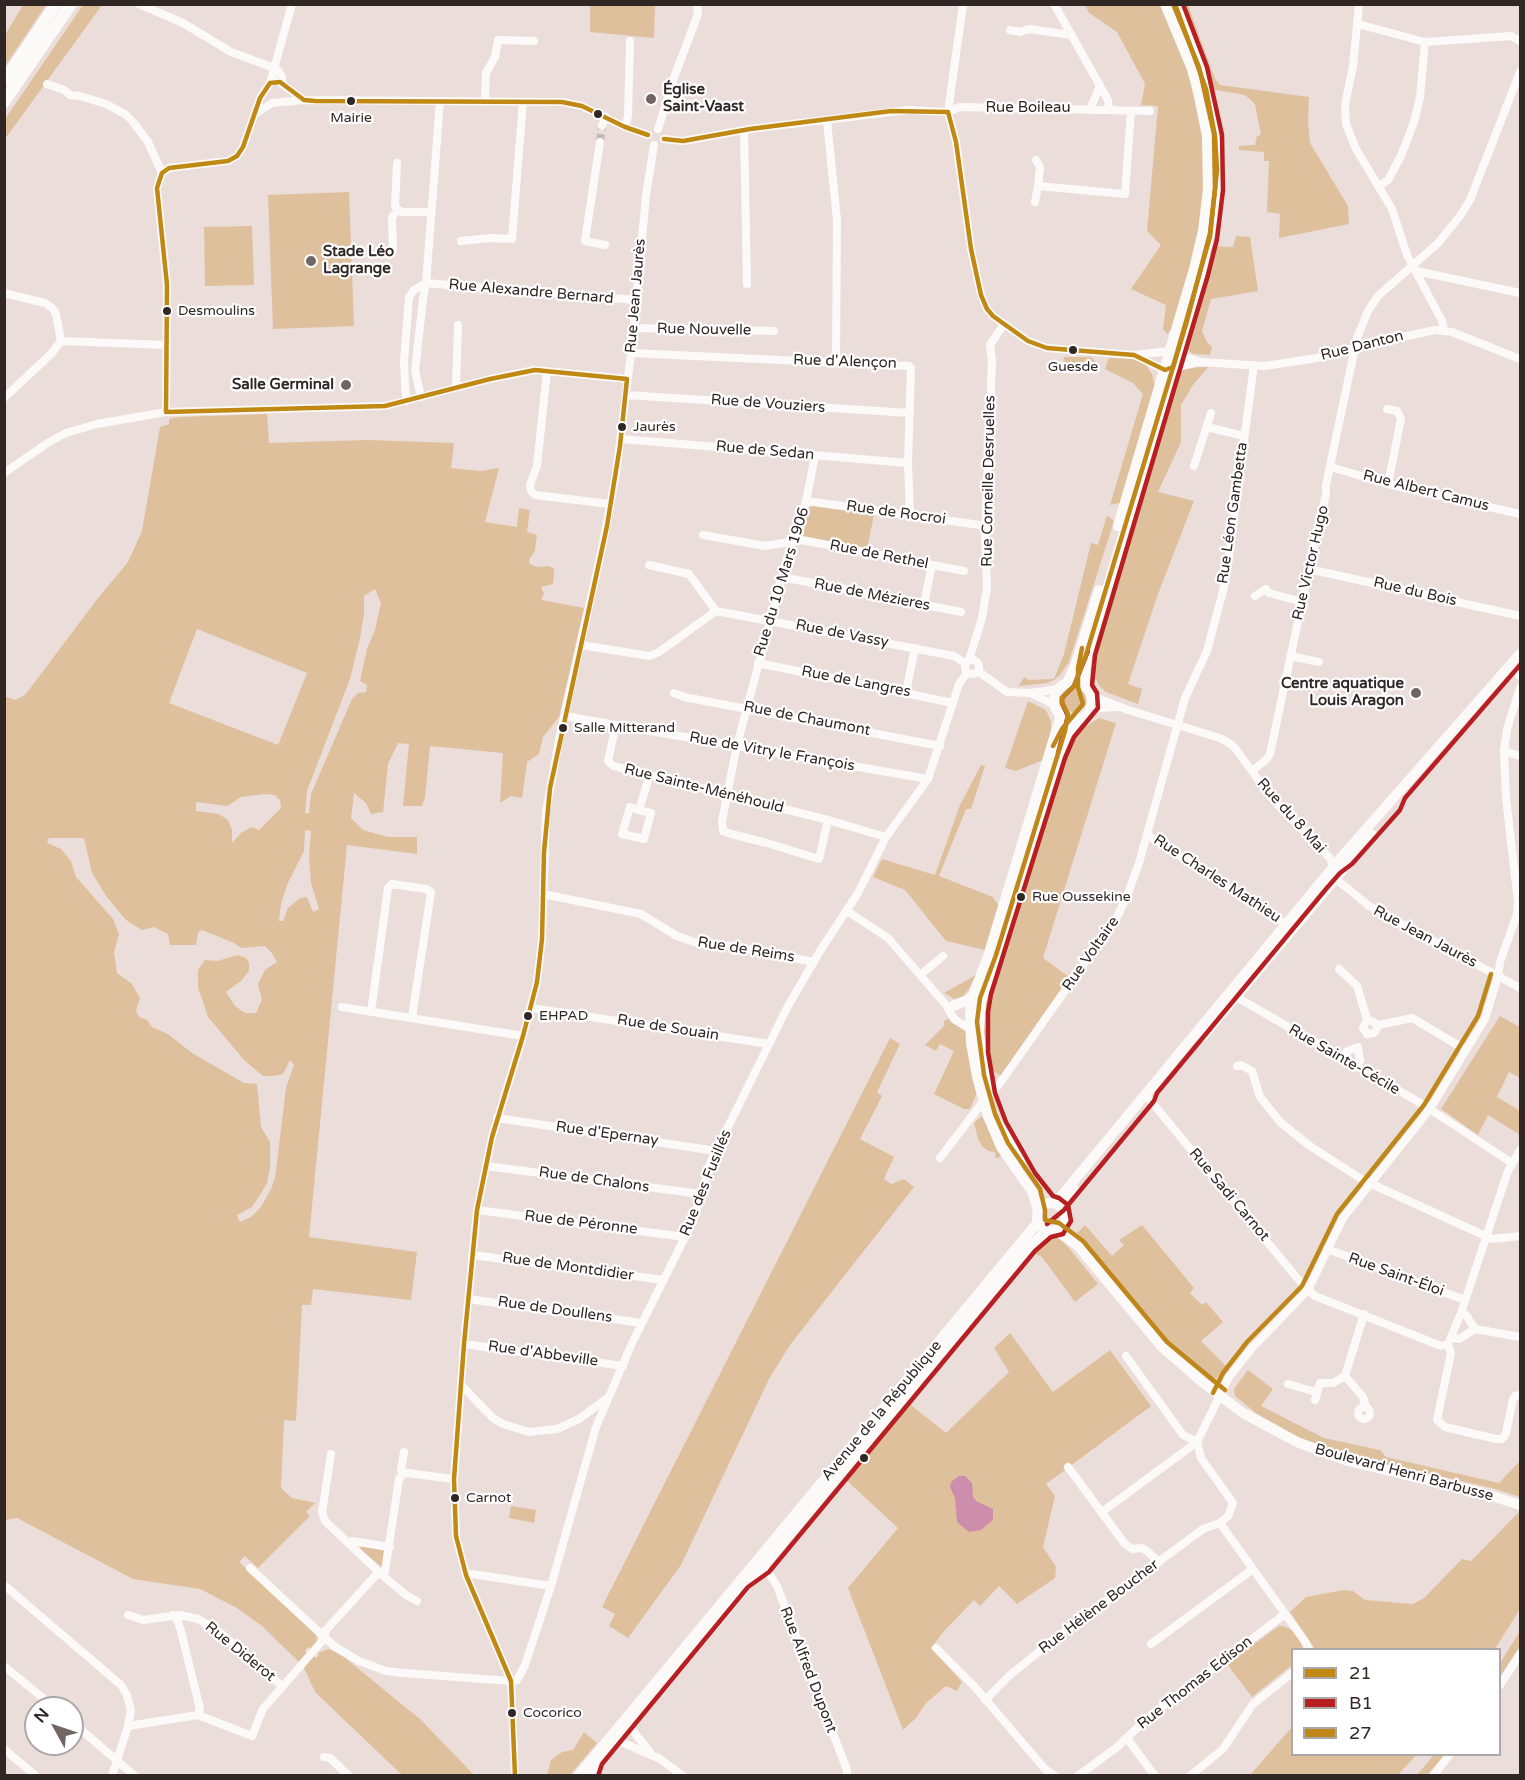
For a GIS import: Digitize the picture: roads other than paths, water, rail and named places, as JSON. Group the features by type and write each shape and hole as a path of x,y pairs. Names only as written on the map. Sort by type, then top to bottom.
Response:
{"highway":[{"path":"4,81 56,4"},
{"path":"4,102 72,4"}],"main road":[{"path":"1165,4 1192,69 1207,136 1209,169 1207,201 1198,253 1174,352"},
{"path":"1080,718 1070,719 1061,715 1055,705 1055,696 1063,686 1079,653 1210,237 1215,201 1217,170 1215,136 1206,89 1188,36 1174,4"},
{"path":"1169,368 1088,653 1085,669 1089,709 1068,733 1058,755 995,962 970,1029 977,1077 986,1098 997,1138 1033,1193 1041,1226 1051,1230 1060,1226 1057,1209 1063,1194 1336,872 1517,668 1521,654"},
{"path":"1063,686 1077,682 1088,691"},
{"path":"986,1098 973,996 992,943 1061,715"},
{"path":"1057,1209 1150,1100 1233,995"},
{"path":"949,1005 961,1004 973,996"},
{"name":"Boulevard Henri Barbusse","path":"986,1098 1008,1143 1057,1209 1078,1246 1162,1347 1220,1396 1240,1411 1269,1427 1320,1451 1348,1461 1486,1494 1521,1505"},
{"path":"1038,1216 1044,1205 1057,1209"},
{"name":"Avenue de la République","path":"760,1564 1038,1216"},
{"name":"Boulevard Henri Barbusse","path":"1051,1230 1078,1246"},
{"name":"Avenue de la République","path":"727,1602 1030,1246 1051,1230"},
{"path":"588,1776 727,1602"},
{"path":"578,1776 727,1602"}],"street":[{"path":"139,4 162,8 225,49 273,68 280,74 286,97 255,115"},
{"path":"166,412 167,285 157,188 162,173 169,168 233,159 241,151 260,98 270,83 292,4"},
{"path":"658,129 698,14 697,4"},
{"path":"963,4 948,112 956,141 971,249 981,295 987,309 1029,341 1047,348 1134,355 1174,352"},
{"path":"1054,4 1108,100 1109,109"},
{"path":"1359,4 1345,113 1349,135 1388,202 1414,269 1442,321 1444,330"},
{"path":"1358,24 1425,42 1511,36 1521,41"},
{"path":"1011,30 1020,32 1029,29 1071,35"},
{"path":"485,102 486,73 495,57 498,40 534,41"},
{"path":"625,127 628,116 630,41"},
{"path":"1378,186 1388,180 1401,156 1414,123 1420,97 1425,42"},
{"name":"Rue Victor Hugo","path":"1252,771 1270,754 1355,347 1368,311 1388,286 1414,269 1460,216 1470,200 1521,72"},
{"path":"270,83 275,81 284,85 304,100"},
{"path":"47,84 64,90 70,95 106,104 125,114 148,142 162,173"},
{"path":"1090,108 1100,86"},
{"path":"265,92 267,99 277,103 304,100 440,100 572,104 604,122 648,135"},
{"path":"421,397 415,371 426,283 440,100"},
{"path":"461,241 491,238 512,239 523,102"},
{"name":"Rue Boileau","path":"664,139 683,141 744,130 891,111 948,112 960,107 1150,111"},
{"path":"1038,186 1125,194 1131,111"},
{"path":"827,121 837,220 836,362"},
{"path":"648,135 658,129"},
{"path":"648,135 650,142 659,145 664,139 663,133 658,129"},
{"path":"744,130 747,284"},
{"path":"600,142 585,241 606,245"},
{"name":"Rue Jean Jaurès","path":"511,1682 466,1575 456,1536 454,1479 472,1255 477,1210 497,1118 531,1008 541,956 546,812 610,504 621,439 645,196 654,145"},
{"path":"1035,202 1040,167 1036,160"},
{"path":"398,163 394,198 398,210"},
{"path":"393,250 392,216 398,210 431,212"},
{"path":"1414,269 1521,293"},
{"path":"406,401 404,361 409,297 414,290 426,283"},
{"name":"Rue Alexandre Bernard","path":"426,283 635,300"},
{"path":"4,293 45,303 52,308 56,314 61,341 52,353 4,398"},
{"name":"Rue Corneille Desruelles","path":"967,673 965,670 972,664 975,641 986,602 986,524 992,361 990,348 1004,324"},
{"path":"456,387 458,325"},
{"name":"Rue Nouvelle","path":"633,328 774,331"},
{"name":"Rue Danton","path":"1169,368 1199,362 1265,366 1300,361 1425,330 1444,330 1521,359"},
{"path":"61,341 167,345"},
{"name":"Rue Danton","path":"1174,352 1199,362"},
{"name":"Rue d'Alençon","path":"630,353 909,366 911,368 908,463 910,515"},
{"path":"1134,355 1169,368"},
{"name":"Rue Léon Gambetta","path":"1178,725 1185,698 1207,651 1223,591 1254,365"},
{"path":"6,470 66,433 97,424 166,412 385,406 535,369 627,379"},
{"path":"548,370 537,466 530,485 531,491 535,495 610,504"},
{"name":"Rue de Vouziers","path":"626,395 910,413"},
{"path":"1387,409 1397,411 1401,419 1388,484"},
{"path":"1194,466 1211,413"},
{"path":"1207,427 1244,436"},
{"name":"Rue de Sedan","path":"621,439 908,463"},
{"name":"Rue du 10 Mars 1906","path":"815,456 806,501 782,577 737,745 722,820 723,831 819,859 828,820"},
{"name":"Rue Albert Camus","path":"1331,467 1388,484 1521,514"},
{"name":"Rue de Rocroi","path":"806,501 986,524"},
{"name":"Rue de Rethel","path":"703,534 765,546 802,540 964,571"},
{"path":"581,645 650,656 716,611 689,574 649,565"},
{"path":"924,604 932,565"},
{"name":"Rue du Bois","path":"1309,569 1521,616"},
{"name":"Rue de Mézieres","path":"782,577 961,612"},
{"path":"1255,596 1266,589 1269,593 1302,602"},
{"name":"Rue de Vassy","path":"716,611 954,656 972,664"},
{"path":"906,692 915,648"},
{"path":"1290,656 1319,662"},
{"name":"Rue de Langres","path":"758,663 953,703"},
{"path":"972,664 1007,692 1030,693 1063,686"},
{"name":"Rue des Fusillés","path":"511,1682 517,1680 521,1674 551,1586 596,1426 642,1323 685,1237 716,1151 788,1006 868,876 886,837 927,779 959,684 967,673"},
{"path":"1102,1512 1197,1442 1229,1377 1253,1347 1308,1290 1343,1218 1430,1109 1485,1019 1500,962 1517,914 1518,902 1506,798 1504,751 1507,729 1521,688"},
{"name":"Rue du 8 Mai","path":"1088,691 1119,707 1228,743 1274,801 1330,858 1336,872"},
{"name":"Rue de Chaumont","path":"674,693 684,697 940,746"},
{"path":"1030,693 1055,705"},
{"name":"Rue du 8 Mai","path":"1089,709 1119,707"},
{"path":"565,716 616,725"},
{"name":"Rue de Vitry le François","path":"616,725 927,779"},
{"name":"Rue Sainte-Ménéhould","path":"616,725 608,761 613,766 649,777 828,820 886,837"},
{"name":"Rue Voltaire","path":"940,1158 986,1098 998,1086 1117,917 1131,886 1178,725"},
{"path":"1504,751 1521,756"},
{"path":"639,810 649,777"},
{"name":"Rue Charles Mathieu","path":"1147,835 1290,926"},
{"name":"Rue Jean Jaurès","path":"1336,872 1339,882 1369,906 1521,988"},
{"path":"371,1012 388,888 392,884 426,889 431,892 412,1018"},
{"name":"Rue de Reims","path":"543,894 641,914 677,936 697,944 732,946 814,962"},
{"path":"847,911 888,938 949,1005 974,1017"},
{"path":"920,975 943,956"},
{"path":"1339,969 1357,986 1367,1019 1362,1028 1366,1034"},
{"name":"Rue Sainte-Cécile","path":"1233,995 1430,1109 1512,1163"},
{"path":"949,1005 954,1019 970,1029"},
{"path":"342,1007 523,1036"},
{"name":"Rue de Souain","path":"531,1008 768,1045"},
{"path":"1367,1019 1379,1025 1412,1018 1466,1050"},
{"path":"1342,1059 1347,1051 1358,1047 1366,1034 1374,1032 1379,1025"},
{"path":"1356,1067 1360,1060 1358,1047"},
{"path":"1237,1066 1241,1065 1252,1071 1260,1097 1291,1132 1364,1180 1486,1237 1498,1240 1521,1236"},
{"name":"Rue Sadi Carnot","path":"1150,1100 1308,1290"},
{"name":"Rue d'Epernay","path":"497,1118 716,1151"},
{"path":"1521,1150 1512,1163 1451,1341 1451,1353 1437,1420 1445,1427 1502,1439 1506,1433 1513,1399 1521,1395"},
{"name":"Rue de Chalons","path":"486,1166 701,1194"},
{"name":"Rue de Péronne","path":"477,1210 685,1237"},
{"name":"Rue Saint-Éloi","path":"1327,1249 1465,1300"},
{"name":"Rue de Montdidier","path":"472,1255 664,1280"},
{"path":"1308,1290 1315,1296 1442,1346 1475,1329 1521,1337"},
{"name":"Rue de Doullens","path":"468,1299 642,1323"},
{"path":"1461,1313 1466,1315 1475,1329"},
{"path":"1288,1384 1316,1396 1320,1383 1333,1383 1346,1376 1364,1314"},
{"name":"Rue d'Abbeville","path":"464,1344 623,1366"},
{"path":"1126,1356 1183,1435 1197,1442 1201,1458 1233,1503 1228,1516 1220,1523 1308,1648"},
{"path":"1346,1376 1364,1397 1366,1407"},
{"path":"461,1385 493,1418 503,1424 529,1432 558,1429 579,1419 609,1397"},
{"path":"403,1474 401,1470 404,1452"},
{"path":"331,1454 323,1517 325,1521 380,1573 406,1595 417,1601"},
{"path":"1068,1467 1128,1547 1146,1550 1159,1562"},
{"path":"403,1474 454,1479"},
{"path":"380,1573 385,1571 399,1479 403,1474"},
{"name":"Rue Hélène Boucher","path":"985,1700 1010,1675 1066,1630 1203,1529 1220,1523"},
{"path":"349,1544 352,1541 390,1546"},
{"name":"Rue Alfred Dupont","path":"760,1564 777,1586 847,1770 847,1776"},
{"path":"250,1568 349,1656 386,1671 511,1682 515,1776"},
{"path":"1150,1644 1253,1569"},
{"name":"Rue Diderot","path":"198,1715 252,1736 263,1709 324,1636 326,1630 380,1573"},
{"path":"466,1575 551,1586"},
{"path":"4,1585 121,1685 127,1695 131,1710 112,1776"},
{"name":"Rue Thomas Edison","path":"1077,1776 1128,1737 1151,1715 1285,1614"},
{"name":"Rue Diderot","path":"128,1615 143,1620 173,1615 198,1619 222,1634 282,1686"},
{"path":"128,1726 198,1715 200,1709 181,1631 173,1615"},
{"path":"181,1631 190,1622 198,1619"},
{"path":"936,1648 974,1686 1045,1769 1055,1776"},
{"path":"1501,1684 1521,1654"},
{"path":"4,1666 40,1696"},
{"path":"1190,1776 1223,1749 1253,1704 1291,1675"},
{"path":"629,1726 653,1755"},
{"path":"84,1732 135,1776"},
{"path":"1128,1737 1155,1776"},
{"path":"617,1740 668,1763 683,1776"},
{"path":"4,1749 36,1776"},
{"path":"1433,1776 1449,1756"},
{"path":"324,1757 330,1758 350,1776"}],"tunnel":[{"path":"600,142 602,126"}],"place":[{"name":"Église Saint-Vaast","path":"651,99"},
{"name":"Mairie","path":"351,101"},
{"name":"Stade Léo Lagrange","path":"311,261"},
{"name":"Desmoulins","path":"167,311"},
{"name":"Guesde","path":"1073,350"},
{"name":"Salle Germinal","path":"346,385"},
{"name":"Jaurès","path":"622,427"},
{"name":"Centre aquatique Louis Aragon","path":"1416,693"},
{"name":"Salle Mitterand","path":"563,728"},
{"name":"Rue Oussekine","path":"1021,897"},
{"name":"EHPAD","path":"528,1016"},
{"name":"Carnot","path":"455,1498"},
{"name":"Cocorico","path":"512,1713"}]}
